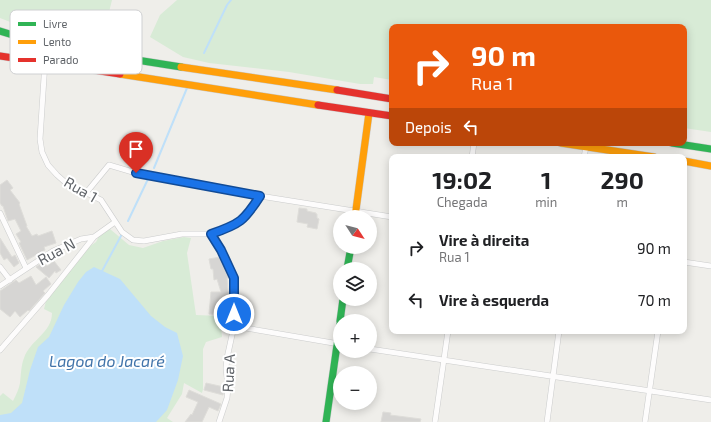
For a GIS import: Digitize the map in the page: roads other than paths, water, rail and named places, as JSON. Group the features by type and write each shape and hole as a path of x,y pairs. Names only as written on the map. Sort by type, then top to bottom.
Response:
{"main road":[{"path":"0,30 10,33"},
{"path":"0,56 10,57"},
{"path":"142,61 389,99"},
{"path":"121,74 389,116"},
{"path":"356,210 369,113"},
{"path":"687,145 711,149"},
{"path":"580,146 634,154"},
{"path":"687,162 711,166"},
{"path":"326,422 337,358"}],"street":[{"name":"Rua 1","path":"44,74 40,139 42,152 48,165 57,176 66,183 101,200 122,232 133,240 144,241 182,234 211,234 239,223 260,196"},
{"path":"585,154 586,147"},
{"path":"86,193 109,165 136,173 334,210"},
{"path":"0,214 26,268"},
{"path":"377,216 389,217"},
{"name":"Rua N","path":"0,286 52,251 80,238 94,237 115,222"},
{"name":"Rua A","path":"211,234 221,250 234,278 234,326 226,368 228,388 227,398 220,422"},
{"path":"0,350 48,295 94,237"},
{"path":"687,262 711,266"},
{"path":"0,267 10,280"},
{"path":"234,326 333,343"},
{"path":"435,422 448,334"},
{"path":"547,422 559,334"},
{"path":"645,422 658,334"},
{"path":"377,350 711,400"}],"water":[{"name":"Lagoa do Jacaré","path":"94,267 120,279 151,316 165,327 177,333 183,356 178,380 167,410 156,422 0,422 0,415 11,413 22,403 30,370 38,347 49,337 64,305 78,282 86,272"}],"waterway":[{"path":"204,53 227,5 231,0"},
{"path":"154,168 187,88"},
{"path":"128,221 148,179"},
{"path":"101,273 122,234"}]}
